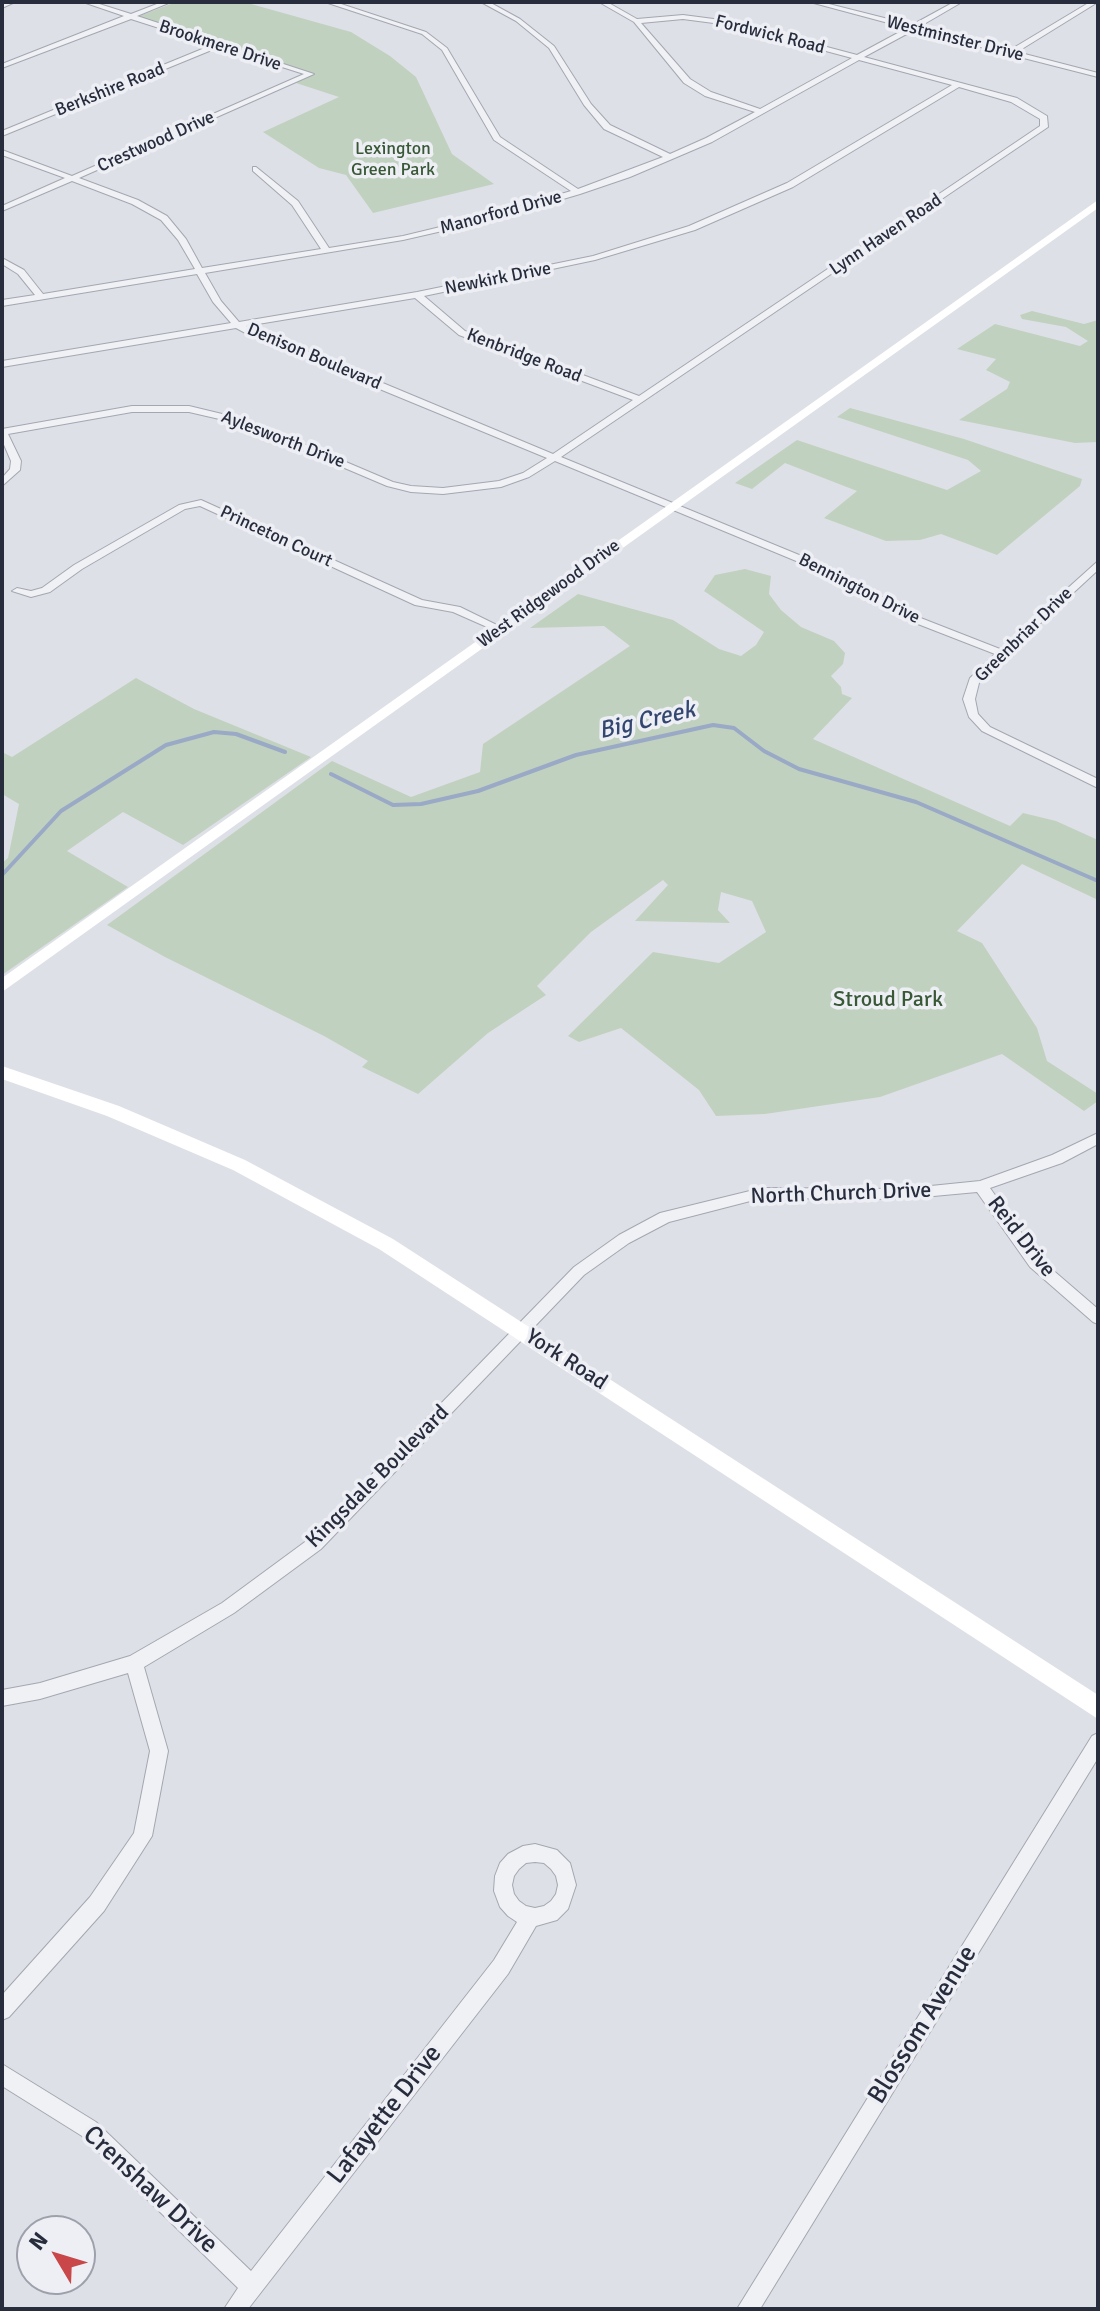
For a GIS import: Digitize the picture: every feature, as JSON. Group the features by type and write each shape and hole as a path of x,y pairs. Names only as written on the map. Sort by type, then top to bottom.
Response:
{"main road":[{"name":"West Ridgewood Drive","path":"2,986 1098,203"},
{"name":"York Road","path":"2,1072 113,1111 239,1165 386,1244 1098,1708"}],"street":[{"path":"2,6 12,2"},
{"name":"Brookmere Drive","path":"86,2 310,74"},
{"path":"2,66 168,2"},
{"path":"328,2 424,33 445,49 497,138 577,192"},
{"path":"484,2 518,20 552,47 588,105 607,127 670,157"},
{"path":"602,2 636,21 687,81 708,94 760,111"},
{"name":"Westminster Drive","path":"813,2 1098,75"},
{"name":"Manorford Drive","path":"2,303 327,251 496,216 577,192 670,157 959,2"},
{"path":"1011,53 1095,2"},
{"name":"Fordwick Road","path":"636,21 683,17 706,19 856,58"},
{"name":"Berkshire Road","path":"2,134 218,45"},
{"name":"Lynn Haven Road","path":"555,457 1044,127 1044,118 1034,109 1014,100 856,58"},
{"name":"Crestwood Drive","path":"2,209 310,74"},
{"name":"Newkirk Drive","path":"2,364 417,295 595,258 692,228 790,185 958,85"},
{"name":"Denison Boulevard","path":"2,152 135,202 164,218 182,239 217,302 236,324 673,506"},
{"path":"256,169 295,203 327,251"},
{"path":"2,260 21,272 40,296"},
{"name":"Kenbridge Road","path":"417,295 462,333 640,400"},
{"name":"Aylesworth Drive","path":"3,432 132,409 189,409 244,422 390,484 443,491 501,484 526,475 555,457"},
{"path":"2,483 15,470 16,461 3,432"},
{"name":"Princeton Court","path":"17,591 34,593 46,590 78,567 182,507 201,503 419,603 456,609 500,629"},
{"name":"Bennington Drive","path":"673,506 834,573 909,617 1002,653"},
{"name":"Greenbriar Drive","path":"1098,564 975,678 969,699 973,715 986,729 1007,742 1098,784"},
{"name":"North Church Drive","path":"521,1331 579,1271 624,1239 665,1217 762,1193 901,1194 981,1186 1057,1159 1098,1138"},
{"name":"Reid Drive","path":"981,1186 1035,1263 1098,1318"},
{"name":"Kingsdale Boulevard","path":"2,1698 40,1691 134,1663 228,1608 315,1544 521,1331"},
{"path":"2,2010 97,1904 143,1836 159,1751 134,1663"},
{"name":"Blossom Avenue","path":"748,2309 1098,1742"},
{"name":"Lafayette Drive","path":"235,2309 501,1967 530,1918"},
{"name":"Crenshaw Drive","path":"2,2074 89,2129 252,2287"}],"green space":[{"name":"Lexington Green Park","path":"176,2 244,2 351,32 390,56 416,77 452,154 494,184 373,213 346,175 319,168 263,132 339,97 296,83 310,74 137,17"},
{"path":"1032,311 1084,324 1098,320 1098,442 1075,443 959,420 1007,389 1010,382 986,370 996,359 957,349 995,324 1080,346 1088,341 1066,327 1022,319 1020,315"},
{"path":"850,408 964,439 1082,479 1080,486 997,555 941,534 920,540 886,541 824,518 857,491 785,463 752,489 735,483 797,440 947,490 981,471 968,460 837,417"},
{"name":"Stroud Park","path":"745,569 771,576 769,594 781,610 801,627 834,641 845,653 843,664 831,676 841,687 842,694 852,698 813,739 1010,826 1023,813 1056,821 1098,840 1098,900 1022,864 957,931 982,943 1037,1028 1047,1061 1098,1094 1098,1101 1084,1111 1002,1054 880,1097 765,1114 716,1116 699,1090 621,1028 579,1042 568,1036 653,952 719,963 766,932 752,901 721,892 718,910 730,923 635,921 668,885 663,880 591,932 537,986 546,995 488,1033 418,1094 362,1067 368,1061 324,1036 107,925 332,761 411,797 480,772 483,744 630,646 604,626 530,628 578,594 673,620 719,649 741,656 756,645 764,632 704,591 715,575"},
{"path":"136,678 194,709 311,757 183,845 123,812 67,851 128,887 2,975 2,863 8,858 19,804 2,794 2,752 12,757"}],"waterway":[{"name":"Big Creek","path":"331,774 393,805 421,804 478,791 576,755 713,725 734,728 764,751 799,769 916,802 1098,881"},
{"name":"Big Creek","path":"2,875 61,811 166,745 214,732 236,734 285,752"}]}
